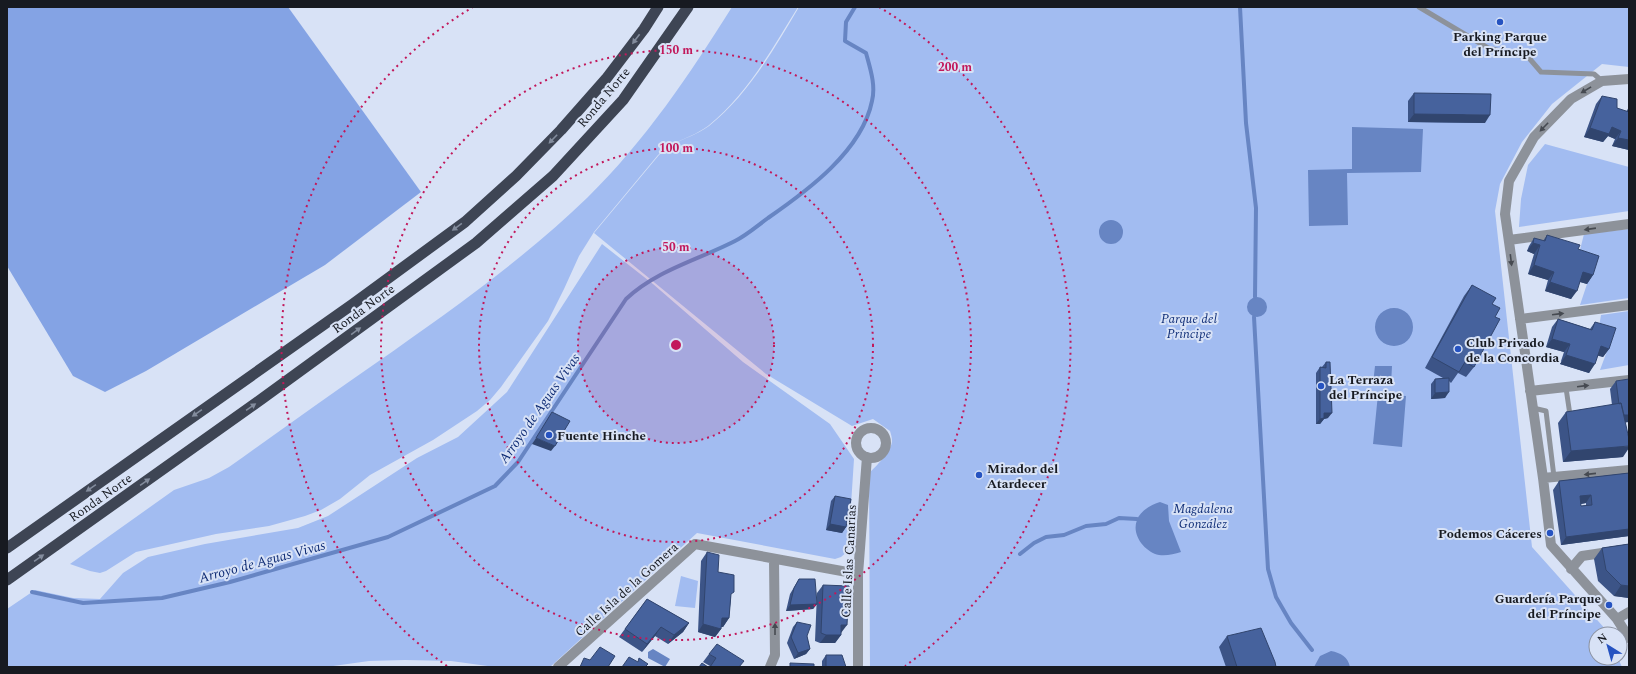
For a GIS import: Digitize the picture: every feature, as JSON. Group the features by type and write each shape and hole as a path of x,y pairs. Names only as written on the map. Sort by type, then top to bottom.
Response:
{"highway":[{"name":"Ronda Norte","path":"7,548 353,304 465,222 516,176 606,79 658,7"},
{"name":"Ronda Norte","path":"7,580 263,398 476,242 553,176 623,100 688,7"}],"street":[{"path":"1629,79 1602,81 1571,99 1534,137 1509,181 1505,214 1530,391 1549,478 1551,545 1617,619 1629,638"},
{"path":"1509,240 1629,224"},
{"path":"1520,319 1629,305"},
{"path":"1530,391 1629,380"},
{"name":"Calle Islas Canarias","path":"858,667 858,574 867,457"},
{"path":"1549,478 1629,470"},
{"name":"Calle Isla de la Gomera","path":"558,667 695,544 774,560 858,574"},
{"path":"1571,568 1582,556 1629,549"},
{"path":"770,667 775,655 774,560"},
{"path":"1617,619 1629,612"}],"lane":[{"path":"1419,7 1488,48 1529,58 1541,72 1594,74 1602,81"},
{"path":"1566,388 1570,415 1577,414"}],"green space":[{"path":"732,7 798,7 758,71 735,100 708,126 669,146 658,155 594,232 579,256 548,321 501,387 490,400 477,411 433,440 370,475 340,499 321,510 269,526 216,534 136,552 106,571 100,573 70,564 174,490 209,478 229,467 459,304 538,242 564,220 609,176 648,130 683,82"},
{"name":"Parque del Príncipe","path":"799,7 1629,7 1629,67 1602,64 1552,104 1522,142 1500,184 1495,211 1532,547 1603,626 1588,626 1588,666 1622,667 870,667 869,473 887,453 891,445 892,441 890,431 873,419 852,426 766,374 594,233 659,155 669,147 700,132 723,114 748,86 780,39"},
{"path":"1545,144 1629,167 1629,211 1519,227 1521,199 1528,165"},
{"path":"1629,229 1629,298 1580,305 1595,260 1579,254 1584,234"},
{"path":"602,244 653,284 743,362 830,424 854,459 848,551 841,557 835,559 697,533 550,667 495,667 451,661 405,660 369,661 326,667 7,667 7,609 35,590 73,598 100,599 123,573 148,557 205,544 298,528 328,516 417,458 458,437 507,392"},
{"path":"1629,311 1629,365 1600,370 1613,335 1599,327 1601,315"},
{"path":"681,576 698,581 695,608 675,606"}],"shaded area":[{"path":"7,7 288,7 421,192 325,265 146,371 105,392 73,376 7,266"},
{"path":"1352,127 1423,129 1421,172 1347,173 1348,225 1309,226 1308,170 1352,169"},
{"path":"1111,220 1116,221 1122,227 1122,237 1116,243 1111,244 1106,243 1100,237 1099,232 1100,227 1106,221"},
{"path":"1257,297 1264,300 1267,307 1264,314 1257,317 1250,314 1247,307 1250,300"},
{"path":"1394,308 1404,311 1410,317 1413,327 1410,337 1404,343 1394,346 1384,343 1378,337 1375,327 1378,317 1384,311"},
{"path":"1375,366 1392,366 1391,385 1373,384"},
{"path":"1378,394 1406,396 1402,447 1373,444"},
{"path":"1160,502 1168,505 1169,521 1181,552 1159,555 1144,547 1140,542 1136,531 1137,520 1147,508"},
{"path":"653,649 670,659 665,667 648,658 648,652"},
{"path":"1331,651 1344,656 1350,667 1314,667 1320,656"}],"building":[{"path":"1414,93 1491,94 1490,115 1414,114"},
{"path":"1602,96 1617,99 1617,108 1629,112 1629,140 1618,138 1621,131 1612,127 1609,134 1590,128"},
{"path":"1547,235 1580,245 1578,249 1599,256 1593,275 1583,272 1577,291 1550,282 1554,272 1534,265 1540,245 1533,243 1534,238 1545,241"},
{"name":"Club Privado de la Concordia","path":"1472,285 1496,298 1492,304 1500,308 1495,317 1500,319 1474,367 1465,362 1459,372 1432,357"},
{"path":"1558,319 1592,330 1595,322 1616,328 1609,349 1601,346 1595,364 1566,355 1570,344 1552,339"},
{"path":"1326,362 1330,362 1332,413 1324,413 1324,418 1320,419 1320,367 1326,368"},
{"path":"1449,378 1449,392 1435,393 1435,379"},
{"path":"1629,379 1629,415 1624,415 1621,403 1619,404 1616,381"},
{"path":"1621,403 1629,439 1629,446 1571,451 1566,412"},
{"name":"Fuente Hinche","path":"552,412 570,421 555,446 536,438"},
{"path":"1629,473 1629,529 1566,537 1559,481","holes":["1591,495 1592,505 1581,506 1580,496"]},
{"path":"835,496 851,499 846,527 830,524"},
{"path":"1629,544 1629,586 1621,585 1606,570 1602,548"},
{"path":"707,552 719,555 718,572 734,575 734,592 731,594 729,618 722,618 721,629 703,624"},
{"path":"799,579 815,579 817,604 790,605 794,588"},
{"path":"823,585 849,586 847,625 841,625 841,635 826,635 821,633"},
{"path":"647,599 689,623 674,635 661,627 647,644 625,629"},
{"path":"797,622 811,625 807,636 810,649 798,653 791,637"},
{"path":"1261,628 1276,667 1237,667 1227,636"},
{"path":"717,644 744,661 739,667 710,667 716,658 709,654"},
{"path":"600,647 615,656 608,667 580,667 584,658 590,660"},
{"path":"826,655 842,655 846,667 826,667"},
{"path":"629,657 638,662 639,658 648,664 645,667 622,667"},
{"path":"702,663 708,667 699,667"},
{"path":"790,663 814,664 814,667 790,667"}],"waterway":[{"name":"Arroyo de Aguas Vivas","path":"32,592 83,603 162,598 230,582 388,537 495,486 518,462 626,299 651,280 664,273 721,248 744,236 815,182 845,153 857,137 866,119 873,95 872,77 866,53 845,41 846,22 855,7"},
{"path":"1240,7 1246,123 1256,208 1255,297"},
{"path":"1254,317 1268,569 1276,597 1291,623 1312,650"},
{"path":"1020,554 1034,543 1046,537 1064,535 1086,526 1106,524 1119,518 1137,519"}],"place":[{"name":"Parking Parque del Príncipe","path":"1500,22"},
{"name":"Club Privado de la Concordia","path":"1458,349"},
{"name":"La Terraza del Príncipe","path":"1321,386"},
{"name":"Fuente Hinche","path":"549,435"},
{"name":"Mirador del Atardecer","path":"979,475"},
{"name":"Podemos Cáceres","path":"1550,533"},
{"name":"Guardería Parque del Príncipe","path":"1609,605"}],"park label":[{"name":"Magdalena González","path":"1203,516"}]}
